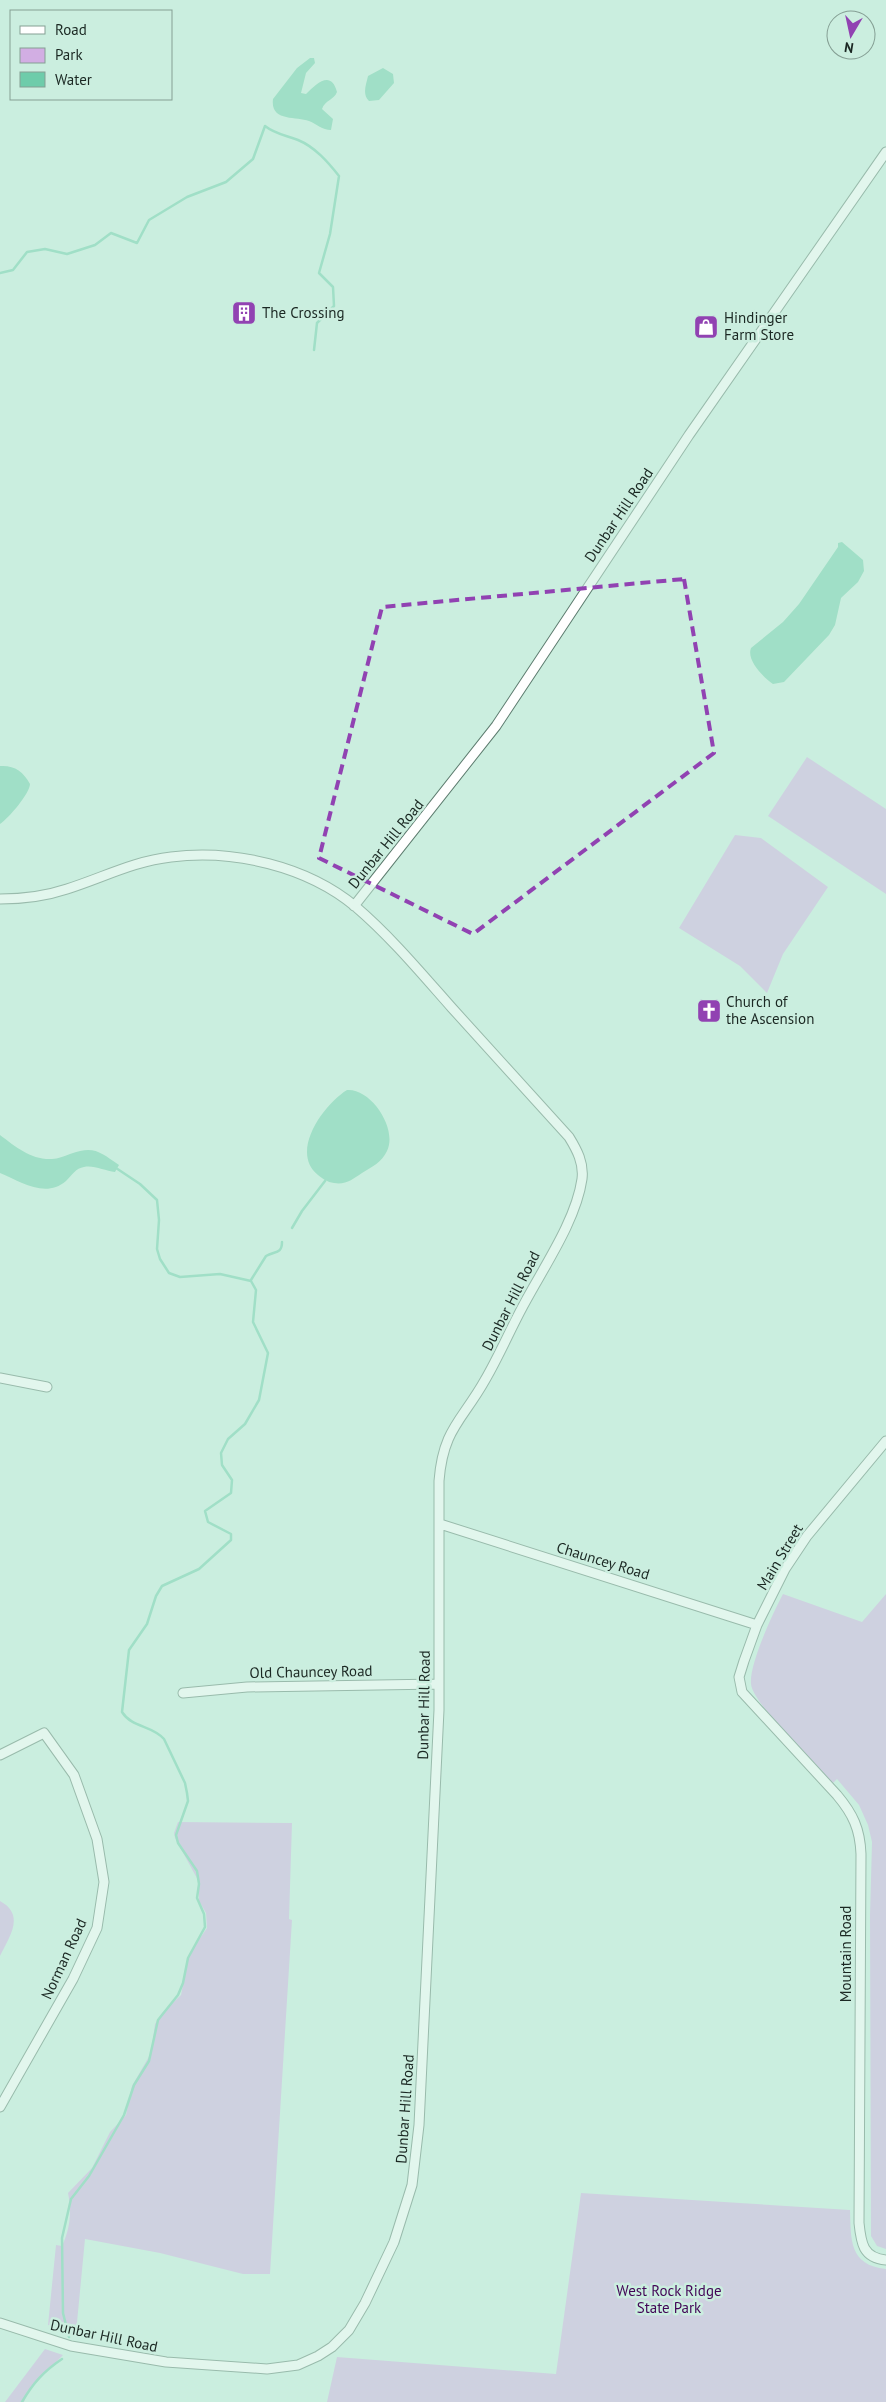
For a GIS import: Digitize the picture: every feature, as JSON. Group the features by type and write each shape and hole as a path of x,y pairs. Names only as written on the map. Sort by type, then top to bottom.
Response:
{"street":[{"name":"Dunbar Hill Road","path":"0,2323 56,2342 113,2354 166,2362 260,2368 298,2365 332,2347 349,2330 365,2303 394,2242 408,2202 415,2167 423,2051 439,1684 440,1467 446,1440 486,1379 566,1224 578,1193 582,1165 569,1136 409,960 354,906 496,726 694,427 886,152"},
{"path":"0,899 24,898 65,890 147,861 201,855 245,859 282,869 318,884 354,906"},
{"path":"0,1378 47,1387"},
{"name":"Main Street","path":"739,1677 757,1625 797,1549 886,1441"},
{"name":"Chauncey Road","path":"440,1524 757,1625"},
{"name":"Mountain Road","path":"739,1677 742,1692 837,1795 851,1812 859,1830 861,1854 859,2223 861,2244 866,2253 886,2260"},
{"name":"Old Chauncey Road","path":"183,1693 247,1687 439,1684"},
{"name":"Norman Road","path":"0,1755 44,1733 74,1775 97,1839 104,1882 97,1928 73,1978 0,2107"}],"highlighted area":[{"path":"684,579 714,753 473,934 319,858 382,607"}],"green space":[{"path":"807,757 886,809 886,894 768,816"},
{"path":"735,835 761,838 828,887 783,954 767,993 740,966 679,928"},
{"path":"783,1594 862,1622 886,1594 886,2249 877,2246 871,2236 870,1915 872,1842 868,1825 859,1805 837,1779 833,1783 801,1749 773,1719 754,1693 751,1675 754,1664 762,1639"},
{"path":"178,1822 292,1823 289,1919 292,1920 270,2274 243,2274 160,2253 85,2239 76,2333 48,2325 56,2245 62,2246 70,2220 68,2193 92,2168 110,2132 126,2115 132,2086 151,2053 155,2024 162,2013 181,1995 189,1954 207,1928 206,1913 199,1901 199,1882 175,1838 174,1833"},
{"path":"0,1901 8,1907 14,1920 11,1934 0,1956"},
{"name":"West Rock Ridge State Park","path":"581,2193 850,2210 854,2249 865,2262 874,2267 886,2269 886,2402 327,2402 337,2357 556,2374"},
{"path":"45,2349 63,2355 28,2391 24,2402 5,2402"}],"water":[{"path":"310,58 314,58 315,63 306,73 301,93 306,94 323,81 331,81 337,92 322,109 333,119 331,130 322,128 309,121 280,115 273,106 273,99 297,68"},
{"path":"383,68 393,74 394,83 379,100 369,101 365,92 368,76"},
{"path":"842,542 863,560 864,571 858,582 841,598 835,625 829,635 784,682 773,684 765,678 753,663 750,653 751,648 783,622 799,604 838,547 838,543"},
{"path":"0,766 18,770 30,784 27,793 18,805 0,824"},
{"path":"347,1090 356,1091 373,1103 386,1122 389,1142 385,1155 376,1164 349,1181 334,1183 318,1175 310,1165 307,1154 308,1142 320,1117"},
{"path":"0,1135 24,1152 44,1159 54,1159 78,1151 91,1150 101,1153 119,1165 115,1172 92,1167 81,1168 58,1186 50,1188 33,1187 0,1173"}],"waterway":[{"path":"0,273 13,270 27,252 45,249 67,254 95,245 111,233 137,243 149,220 187,197 226,182 253,159 265,126 276,133 298,140 316,151 339,176 330,234 319,273 333,287 334,306 317,323 314,350"},
{"path":"69,2337 63,2313 62,2238 71,2199 89,2176 124,2115 134,2085 149,2061 158,2020 178,1995 183,1983 188,1958 205,1927 204,1914 197,1898 199,1884 197,1871 178,1843 176,1835 188,1801 185,1783 164,1739 154,1731 131,1721 122,1712 129,1650 147,1624 156,1596 162,1586 199,1569 231,1540 231,1534 208,1522 205,1511 231,1493 232,1480 222,1465 221,1453 228,1439 245,1424 259,1400 268,1353 253,1322 256,1290 251,1281 220,1274 180,1277 169,1273 160,1259 157,1249 159,1220 157,1200 140,1184 116,1168"},
{"path":"292,1228 302,1211 325,1181"},
{"path":"251,1280 266,1256 281,1249 282,1242"},
{"path":"22,2402 39,2378 62,2359"}],"place":[{"name":"The Crossing","path":"244,313"},
{"name":"Hindinger Farm Store","path":"706,327"},
{"name":"Church of the Ascension","path":"709,1011"}]}
